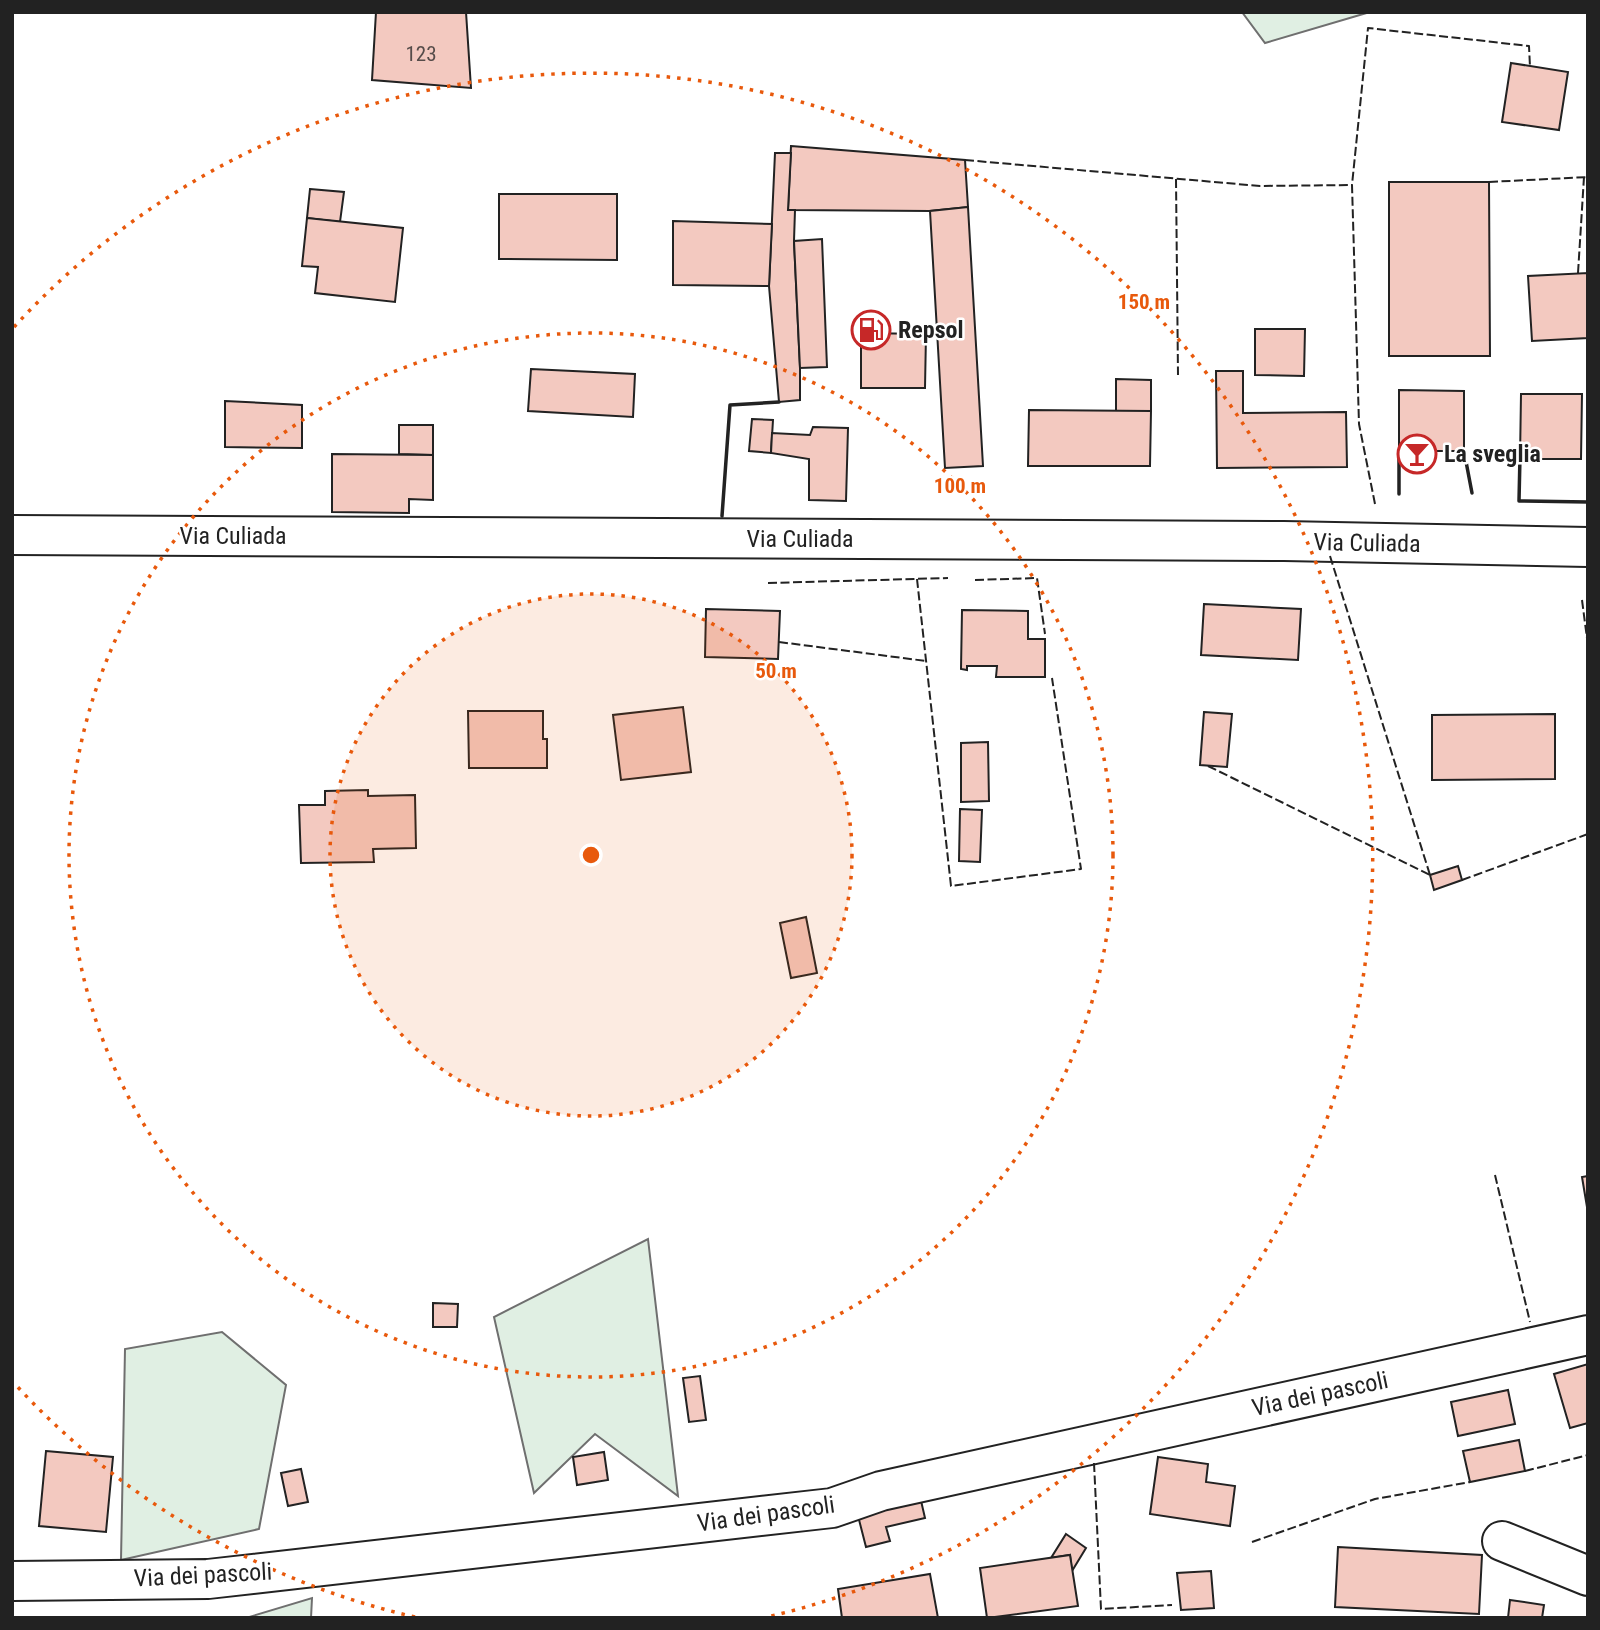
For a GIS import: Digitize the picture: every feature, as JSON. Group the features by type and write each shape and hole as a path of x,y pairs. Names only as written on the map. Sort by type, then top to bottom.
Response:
{"street":[{"name":"Via Culiada","path":"12,535 1270,541 1588,547"},
{"name":"Via dei pascoli","path":"12,1581 208,1579 832,1507 894,1488 1588,1335"},
{"path":"1502,1541 1588,1576"}],"green space":[{"path":"1242,12 1370,12 1265,43"},
{"path":"648,1239 678,1496 595,1434 534,1493 494,1317"},
{"path":"222,1332 286,1385 259,1529 121,1560 125,1349"},
{"path":"312,1598 311,1618 246,1618"}],"building":[{"path":"376,12 466,12 471,88 372,80"},
{"path":"1511,63 1568,72 1559,130 1502,122"},
{"path":"791,146 965,160 968,207 930,211 788,210"},
{"path":"775,153 791,153 788,210 795,210 800,368 800,400 779,402 769,286"},
{"path":"1389,182 1489,182 1490,356 1389,356"},
{"path":"310,189 344,192 340,222 307,218"},
{"path":"499,194 617,194 617,260 499,259"},
{"path":"968,207 983,466 945,468 930,211"},
{"path":"307,218 403,228 395,302 315,293 318,267 302,266"},
{"path":"673,221 772,224 769,286 673,285"},
{"path":"822,239 827,367 800,368 794,241"},
{"path":"1588,273 1588,338 1532,341 1528,276"},
{"path":"1255,329 1305,329 1304,376 1255,375"},
{"path":"861,333 926,334 925,388 861,388"},
{"path":"531,369 635,374 633,417 528,411"},
{"path":"1216,371 1243,371 1243,413 1346,412 1347,467 1217,468"},
{"path":"1116,379 1151,380 1151,411 1116,411"},
{"path":"1399,390 1464,391 1464,451 1399,451"},
{"path":"1521,394 1582,394 1581,459 1520,459"},
{"path":"225,401 302,405 302,448 225,447"},
{"path":"1029,410 1151,411 1150,466 1028,466"},
{"path":"752,419 773,420 771,453 749,451"},
{"path":"399,425 433,425 433,455 399,454"},
{"path":"813,427 848,428 846,501 809,500 809,459 771,453 772,433 810,435"},
{"path":"332,454 433,455 433,500 409,499 409,513 332,512"},
{"path":"1204,604 1301,609 1298,660 1201,655"},
{"path":"706,609 780,611 778,659 705,657"},
{"path":"962,610 1028,611 1028,639 1045,639 1045,677 996,677 997,666 967,666 967,670 961,669"},
{"path":"683,707 691,772 621,780 613,715"},
{"path":"468,711 543,711 547,768 469,768"},
{"path":"1204,712 1232,714 1227,767 1200,765"},
{"path":"1555,714 1555,779 1432,780 1432,715"},
{"path":"988,742 989,801 961,802 961,743"},
{"path":"368,790 368,796 415,795 416,848 373,849 374,862 301,863 299,805 325,805 325,791"},
{"path":"960,809 982,810 980,862 959,861"},
{"path":"1458,866 1462,880 1434,890 1430,875"},
{"path":"806,917 817,973 791,978 780,923"},
{"path":"1588,1176 1588,1213 1582,1177"},
{"path":"433,1303 458,1304 457,1327 433,1327"},
{"path":"1588,1364 1588,1423 1570,1428 1554,1374"},
{"path":"700,1376 706,1420 689,1422 683,1378"},
{"path":"1508,1390 1515,1424 1458,1436 1451,1402"},
{"path":"1519,1440 1525,1471 1470,1482 1463,1451"},
{"path":"46,1451 113,1457 106,1532 39,1526"},
{"path":"604,1452 608,1480 577,1485 573,1457"},
{"path":"1158,1457 1208,1464 1206,1482 1235,1486 1230,1526 1150,1514"},
{"path":"301,1469 308,1502 288,1506 281,1473"},
{"path":"919,1492 925,1518 886,1527 890,1541 866,1547 856,1508"},
{"path":"1066,1534 1086,1548 1072,1571 1070,1555 1051,1558"},
{"path":"1338,1547 1482,1555 1479,1614 1335,1607"},
{"path":"1070,1555 1078,1606 987,1618 980,1568"},
{"path":"1211,1571 1214,1608 1181,1610 1177,1573"},
{"path":"930,1574 938,1618 842,1618 838,1589"},
{"path":"1510,1600 1544,1605 1542,1618 1508,1618"}],"fence":[{"path":"1375,504 1359,424 1352,185 1368,28 1529,46 1530,67"},
{"path":"965,160 1260,186 1352,185"},
{"path":"1578,273 1584,177"},
{"path":"1489,182 1588,177"},
{"path":"1176,179 1178,375"},
{"path":"1330,556 1430,875"},
{"path":"768,583 948,578"},
{"path":"975,580 1037,578 1045,634"},
{"path":"917,579 951,886 1081,869 1052,678"},
{"path":"1582,600 1588,646"},
{"path":"779,642 926,661"},
{"path":"1208,766 1430,875"},
{"path":"1462,880 1588,834"},
{"path":"1495,1175 1530,1322"},
{"path":"1525,1471 1588,1455"},
{"path":"1094,1463 1101,1609 1172,1605"},
{"path":"1252,1542 1375,1499 1470,1482"}],"wall":[{"path":"722,516 730,405 779,402"},
{"path":"1399,451 1399,494"},
{"path":"1464,451 1472,493"},
{"path":"1520,456 1519,501 1588,502"}],"place":[{"name":"Repsol","path":"871,330"},
{"name":"La sveglia","path":"1417,454"}]}
